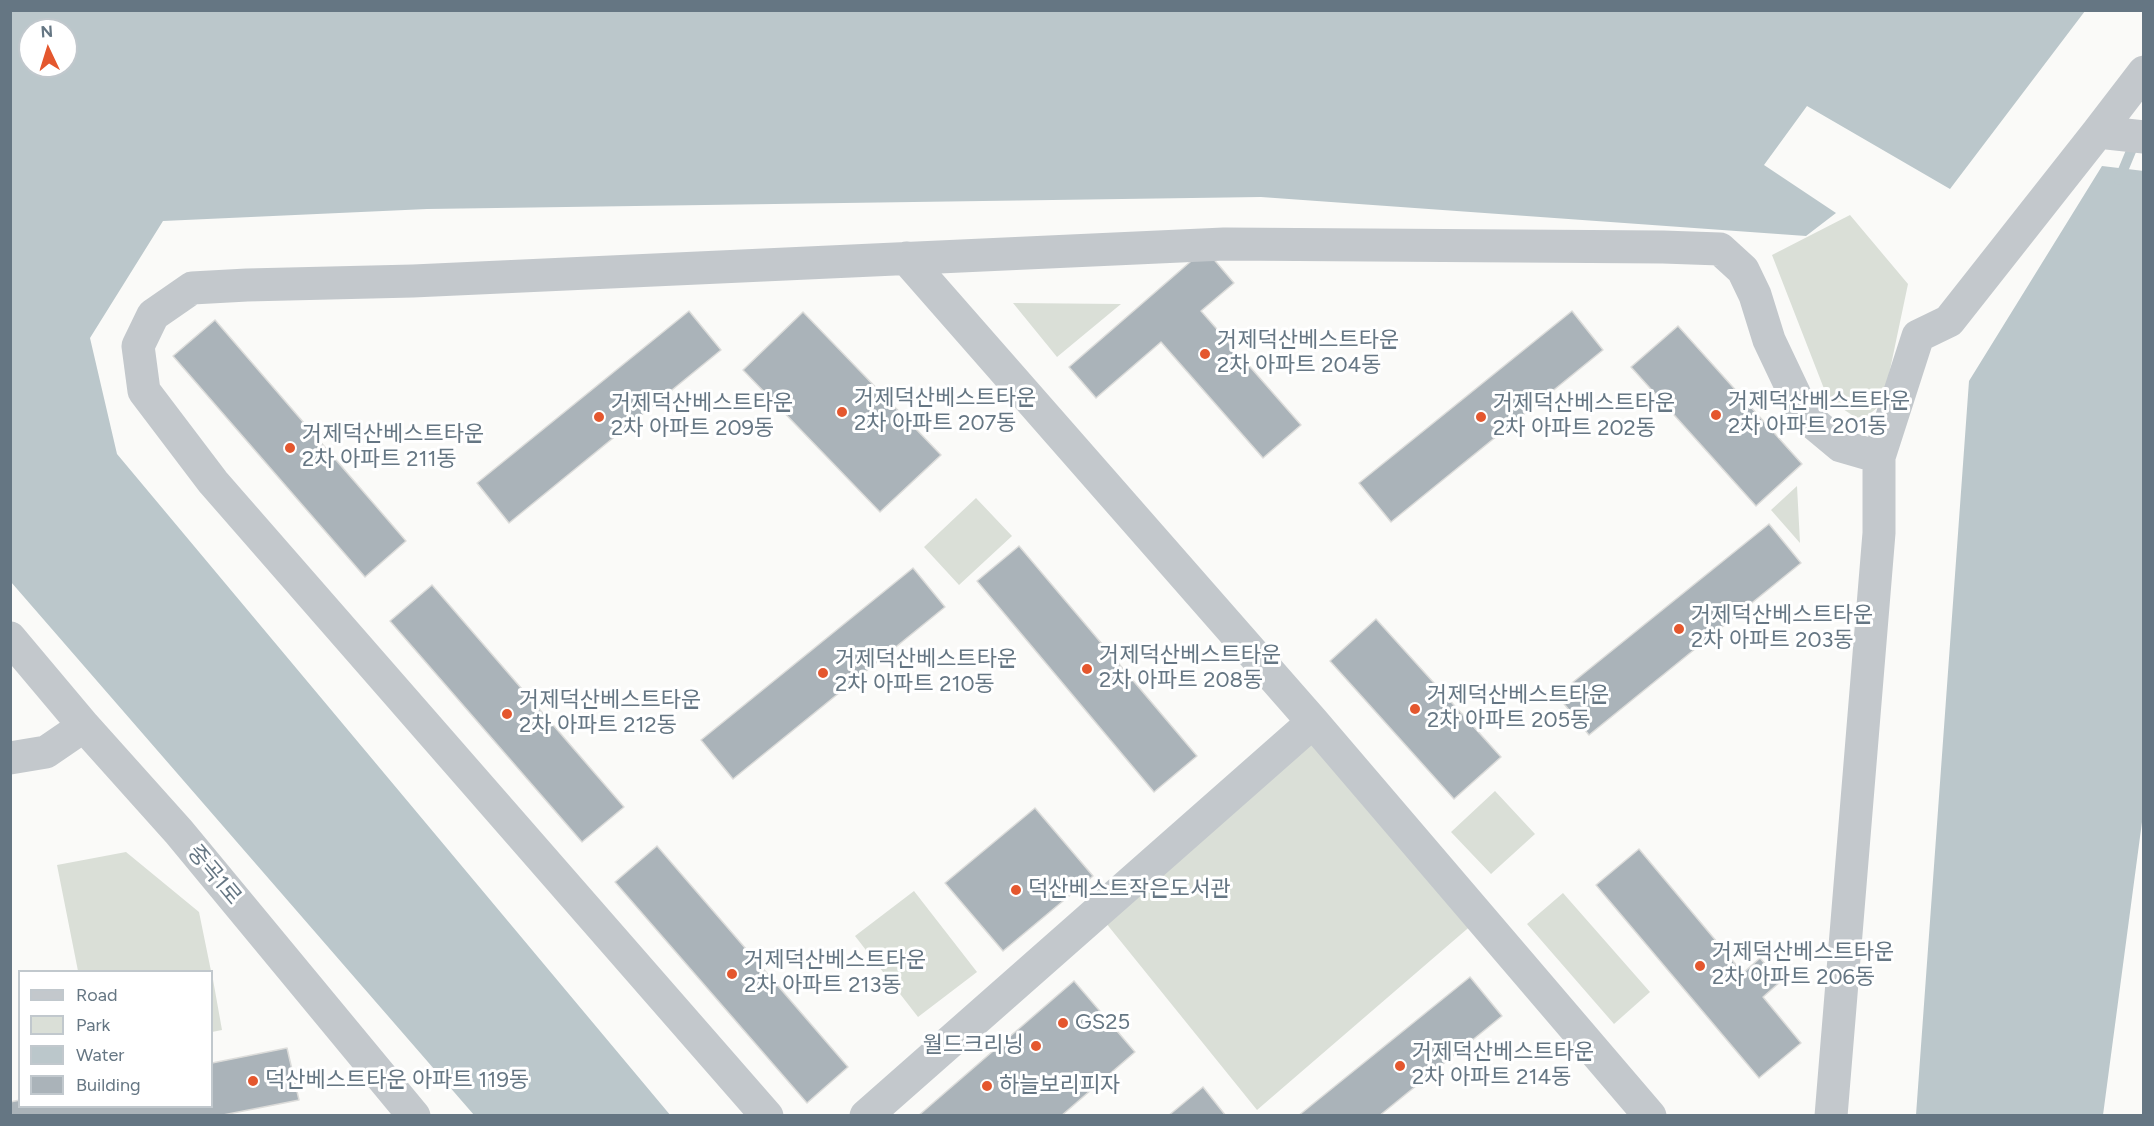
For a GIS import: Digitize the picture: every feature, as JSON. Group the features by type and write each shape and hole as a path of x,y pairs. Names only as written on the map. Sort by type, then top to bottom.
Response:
{"street":[{"path":"1831,1116 1879,533 1879,458 1918,336 1949,321 2144,72"},
{"path":"2098,132 2144,137"},
{"path":"767,1116 213,482 144,391 138,346 153,315 192,288 425,280 1224,244 1720,249 1743,270 1755,295 1769,340 1805,416 1841,446 1879,458"},
{"path":"906,258 1313,722 1650,1116"},
{"name":"중곡1로","path":"10,638 84,726 179,832 414,1116"},
{"path":"866,1116 1313,722"},
{"path":"10,758 46,752 84,726"}],"green space":[{"path":"1850,215 1908,284 1883,403 1861,421 1828,399 1772,255"},
{"path":"1013,303 1121,304 1057,357"},
{"path":"1797,486 1800,543 1771,510"},
{"path":"976,498 1012,536 959,585 924,547"},
{"path":"1313,722 1481,917 1257,1110 1097,912"},
{"path":"1495,791 1535,834 1491,874 1451,832"},
{"path":"126,852 199,912 211,970 78,970 57,865"},
{"path":"914,891 977,972 918,1017 855,936"},
{"path":"1563,893 1650,992 1614,1024 1527,924"},
{"path":"213,980 222,1030 213,1032"}],"water":[{"path":"11,10 2085,11 1950,189 1807,106 1764,165 1836,213 1806,236 1261,197 427,209 163,221 90,338 117,454 671,1116 474,1115 11,582"},
{"path":"2102,166 2144,171 2144,807 2103,1115 1916,1115 1969,381"}],"building":[{"name":"거제덕산베스트타운 2차 아파트 204동","path":"1205,249 1234,283 1201,311 1301,425 1263,458 1161,342 1096,398 1069,367"},
{"name":"거제덕산베스트타운 2차 아파트 209동","path":"689,311 721,350 509,523 477,483"},
{"name":"거제덕산베스트타운 2차 아파트 202동","path":"1572,311 1603,350 1391,522 1359,483"},
{"name":"거제덕산베스트타운 2차 아파트 207동","path":"803,312 941,455 880,512 743,370"},
{"name":"거제덕산베스트타운 2차 아파트 211동","path":"215,320 406,541 365,577 173,356"},
{"name":"거제덕산베스트타운 2차 아파트 201동","path":"1678,326 1802,464 1756,506 1631,367"},
{"name":"거제덕산베스트타운 2차 아파트 203동","path":"1769,524 1801,563 1589,735 1557,695"},
{"name":"거제덕산베스트타운 2차 아파트 208동","path":"1019,546 1197,756 1154,792 977,581"},
{"name":"거제덕산베스트타운 2차 아파트 210동","path":"913,568 945,607 733,779 701,740"},
{"name":"거제덕산베스트타운 2차 아파트 212동","path":"432,585 624,807 582,842 390,621"},
{"name":"거제덕산베스트타운 2차 아파트 205동","path":"1376,619 1501,757 1454,799 1330,661"},
{"path":"1035,808 1093,876 1003,951 945,883"},
{"name":"거제덕산베스트타운 2차 아파트 213동","path":"657,846 848,1067 807,1103 615,882"},
{"name":"거제덕산베스트타운 2차 아파트 206동","path":"1639,849 1743,973 1760,958 1780,982 1763,997 1801,1043 1759,1078 1596,885"},
{"name":"거제덕산베스트타운 2차 아파트 214동","path":"1470,977 1502,1016 1379,1116 1298,1116"},
{"path":"1074,981 1135,1052 1061,1116 918,1116"},
{"name":"덕산베스트타운 아파트 119동","path":"287,1048 299,1100 218,1116 10,1116 10,1102 18,1100 18,1108 213,1108 213,1063"},
{"path":"1203,1087 1226,1116 1168,1116"}],"waterway":[{"path":"2119,180 2136,139"}],"place":[{"name":"거제덕산베스트타운 2차 아파트 204동","path":"1205,354"},
{"name":"거제덕산베스트타운 2차 아파트 207동","path":"842,412"},
{"name":"거제덕산베스트타운 2차 아파트 201동","path":"1716,415"},
{"name":"거제덕산베스트타운 2차 아파트 209동","path":"599,417"},
{"name":"거제덕산베스트타운 2차 아파트 202동","path":"1481,417"},
{"name":"거제덕산베스트타운 2차 아파트 211동","path":"290,448"},
{"name":"거제덕산베스트타운 2차 아파트 203동","path":"1679,629"},
{"name":"거제덕산베스트타운 2차 아파트 208동","path":"1087,669"},
{"name":"거제덕산베스트타운 2차 아파트 210동","path":"823,673"},
{"name":"거제덕산베스트타운 2차 아파트 205동","path":"1415,709"},
{"name":"거제덕산베스트타운 2차 아파트 212동","path":"507,714"},
{"name":"덕산베스트작은도서관","path":"1016,890"},
{"name":"거제덕산베스트타운 2차 아파트 206동","path":"1700,966"},
{"name":"거제덕산베스트타운 2차 아파트 213동","path":"732,974"},
{"name":"GS25","path":"1063,1023"},
{"name":"월드크리닝","path":"1036,1046"},
{"name":"거제덕산베스트타운 2차 아파트 214동","path":"1400,1066"},
{"name":"덕산베스트타운 아파트 119동","path":"253,1081"},
{"name":"하늘보리피자","path":"987,1086"}]}
